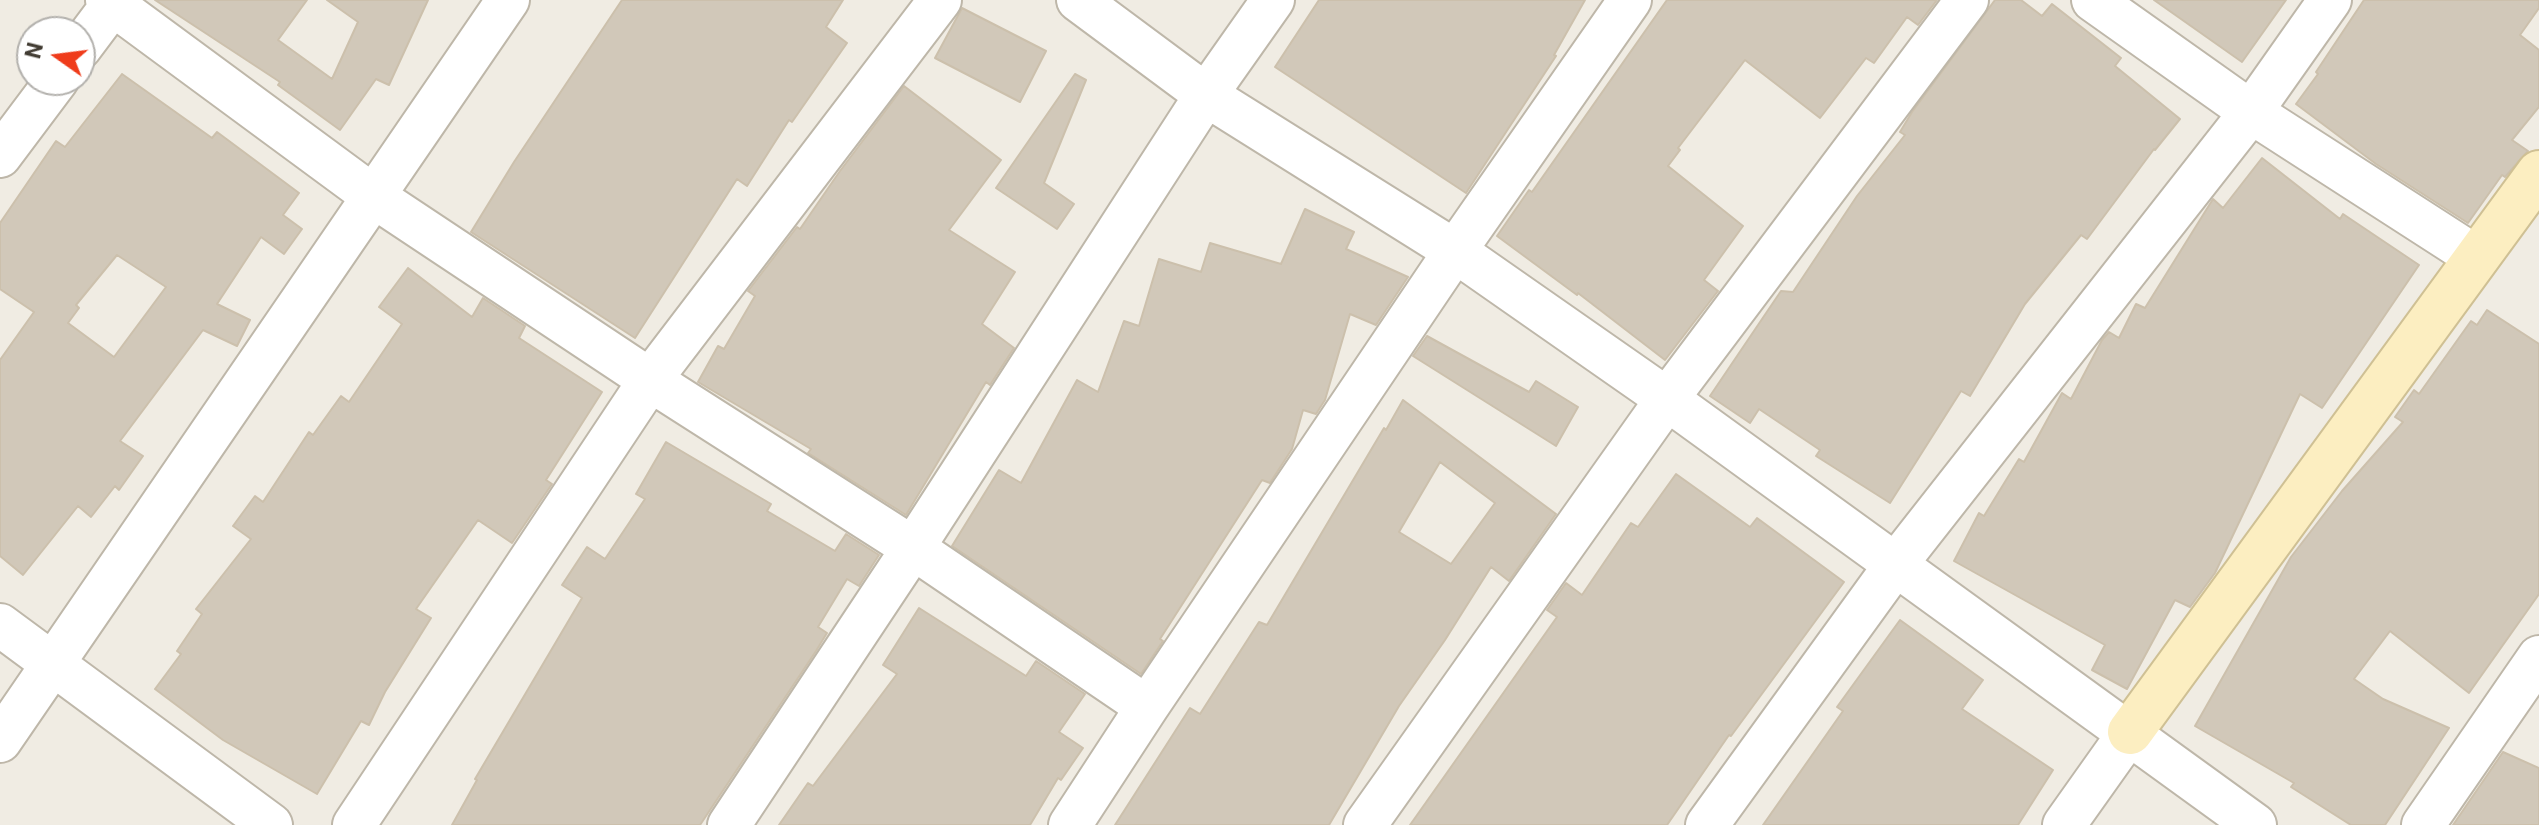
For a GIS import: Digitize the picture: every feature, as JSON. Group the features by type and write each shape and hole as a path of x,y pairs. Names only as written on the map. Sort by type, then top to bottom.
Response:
{"street":[{"path":"0,741 508,0"},
{"path":"354,825 650,380 940,0"},
{"path":"1078,0 1206,95 1455,251 1667,399 2255,825"},
{"path":"729,825 913,548 1206,95 1273,0"},
{"path":"1070,825 1455,251 1630,0"},
{"path":"1365,825 1667,399 1967,0"},
{"path":"2093,0 2251,112 2476,257"},
{"path":"1707,825 1896,564 2251,112 2330,0"},
{"path":"96,24 112,1 373,196 650,380 913,548 1147,707"},
{"path":"0,156 45,96"},
{"path":"2064,825 2539,173"},
{"path":"0,625 271,825"},
{"path":"2423,825 2539,657"}],"building":[{"path":"155,0 307,0 278,40 332,79 358,22 327,0 428,0 389,85 376,79 340,130 278,85 280,82"},
{"path":"622,0 843,0 826,27 847,43 792,122 789,120 747,186 737,179 635,338 471,232"},
{"path":"1319,0 1585,0 1556,56 1466,193 1275,67"},
{"path":"1667,0 1937,0 1918,25 1907,17 1874,63 1866,58 1820,118 1745,60 1678,148 1680,150 1668,166 1743,226 1704,280 1718,291 1665,360 1497,236 1529,190 1532,192"},
{"path":"1995,0 2021,0 2042,16 2052,4 2121,58 2115,66 2180,119 2087,239 2081,235 2025,304 1970,396 1961,391 1890,503 1816,456 1820,450 1759,409 1750,423 1710,396 1781,291 1793,292 1857,196 1905,135 1900,132 1912,112"},
{"path":"2154,0 2286,0 2242,62"},
{"path":"2364,0 2539,0 2539,8 2520,35 2539,50 2539,107 2512,140 2528,151 2505,177 2502,175 2468,223 2376,164 2296,104"},
{"path":"962,8 1046,51 1020,102 935,58"},
{"path":"122,74 212,138 217,132 299,193 283,215 302,229 284,254 261,237 217,304 250,320 237,346 203,330 120,441 143,456 119,490 115,486 91,517 78,506 23,575 0,556 0,360 34,312 0,289 0,223 56,141 65,147","holes":["117,255 166,287 114,357 68,323 79,308 76,305"]},
{"path":"1075,74 1086,80 1044,183 1074,204 1057,229 996,188"},
{"path":"904,86 1001,160 949,230 1015,272 982,324 1014,348 990,385 986,382 906,515 808,453 811,449 698,382 718,346 724,349 755,296 748,291 797,227 800,229"},
{"path":"2262,158 2340,219 2343,214 2419,265 2322,408 2300,394 2215,573 2190,607 2175,600 2127,689 2092,670 2105,645 1954,561 1979,513 1984,516 2019,459 2024,462 2062,393 2071,399 2102,340 2109,332 2119,338 2136,304 2145,308 2213,199 2223,208"},
{"path":"1305,209 1354,232 1346,249 1408,277 1376,325 1350,314 1325,400 1316,414 1303,410 1292,449 1270,483 1262,480 1160,639 1163,641 1141,674 952,546 999,470 1021,483 1077,380 1098,392 1124,321 1139,326 1159,259 1201,272 1210,243 1281,264"},
{"path":"408,268 472,317 483,298 525,326 519,338 602,392 546,480 552,484 512,543 478,520 416,609 431,618 385,692 369,725 361,721 317,794 223,740 155,689 181,654 177,651 202,614 196,609 251,539 233,526 255,496 263,502 309,432 313,435 341,396 349,402 402,324 379,307"},
{"path":"2487,310 2539,344 2539,594 2469,693 2390,631 2354,679 2383,699 2449,728 2385,825 2351,825 2291,787 2294,783 2195,726 2291,557 2342,491 2403,422 2395,417 2414,390 2419,394 2471,321 2477,325"},
{"path":"1427,336 1529,392 1536,381 1578,407 1556,446 1413,356"},
{"path":"1403,400 1556,514 1509,581 1491,567 1399,706 1329,825 1115,825 1190,708 1200,714 1259,622 1267,625 1384,428 1386,430","holes":["1440,462 1495,503 1451,564 1399,532"]},
{"path":"666,442 771,504 767,511 835,551 846,534 879,555 859,586 847,579 818,627 827,633 700,825 452,825 475,779 582,598 562,585 587,547 605,559 645,499 636,494"},
{"path":"1676,474 1750,527 1757,518 1844,582 1729,735 1667,825 1410,825 1557,617 1547,610 1566,583 1582,595 1631,523 1638,527"},
{"path":"919,608 1026,676 1036,661 1085,694 1059,732 1083,748 1061,780 1058,778 1030,825 779,825 808,783 813,786 897,674 883,665"},
{"path":"1900,620 1983,680 1962,709 2053,770 2018,825 1763,825 1843,711 1837,707"},
{"path":"2503,752 2539,768 2539,825 2453,825"}]}
